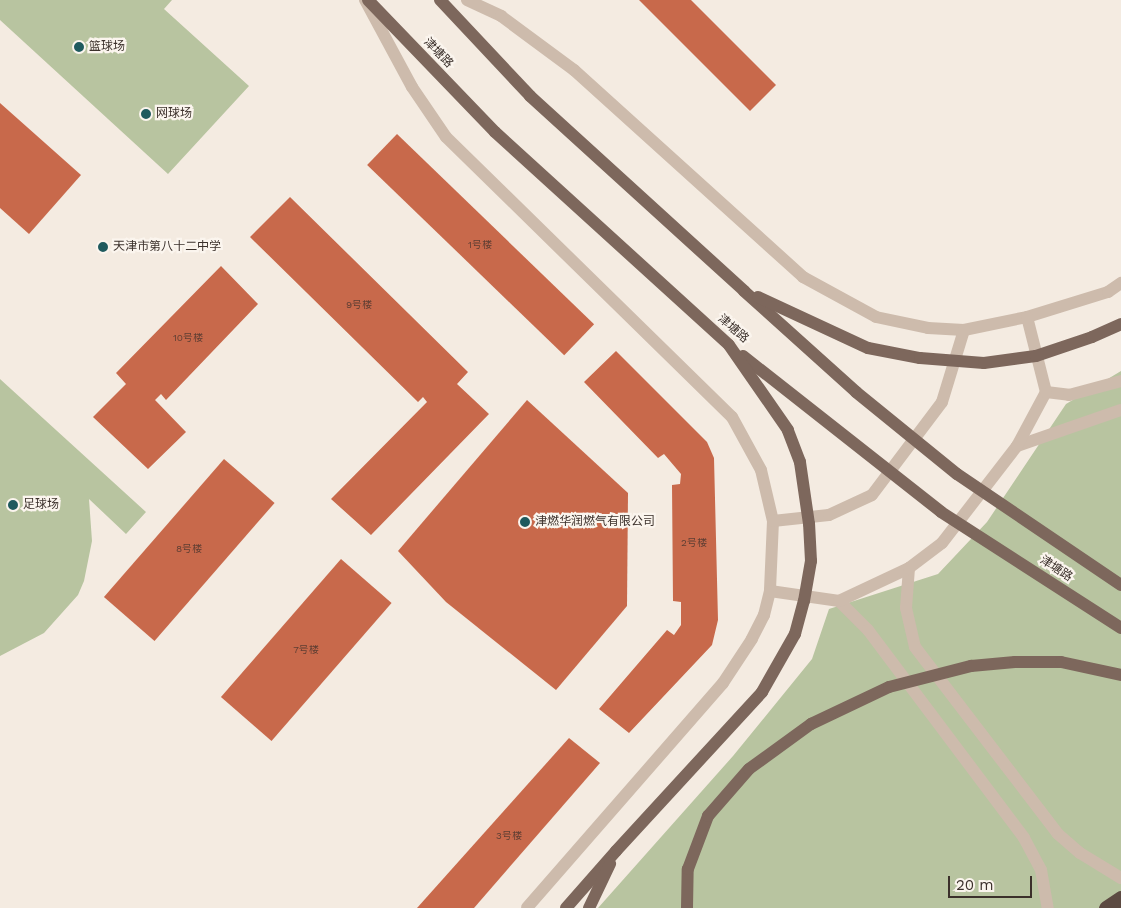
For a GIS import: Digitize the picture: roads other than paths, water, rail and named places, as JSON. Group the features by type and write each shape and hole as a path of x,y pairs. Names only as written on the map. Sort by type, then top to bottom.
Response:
{"highway":[{"path":"1106,908 1121,898"}],"main road":[{"name":"津塘路","path":"367,0 495,132 729,345 941,512 1121,628"},
{"name":"津塘路","path":"440,0 530,96 856,392 957,474 1121,585"},
{"path":"744,291 868,348 920,358 984,363 1036,356 1121,324"},
{"path":"566,908 762,692 794,634 804,601 810,561 810,534 800,462 788,430 729,345"},
{"path":"687,908 688,869 708,816 749,769 810,724 889,687 971,666 1015,662 1061,662 1121,675"},
{"path":"589,908 616,851"}],"street":[{"path":"367,0 412,87 446,137 732,417 761,470 773,521 770,591 764,615 752,639 722,683 527,908"},
{"path":"467,0 501,16 574,70 803,277 876,317 928,328 964,330 1027,317 1108,292 1121,283"},
{"path":"770,591 839,601 909,568 942,544 1017,446 1046,392 1027,317"},
{"path":"773,521 829,515 872,494 942,402 964,330"},
{"path":"1046,392 1069,395 1121,381"},
{"path":"1017,446 1121,410"},
{"path":"909,568 906,608 915,647 1058,834 1080,853 1121,878"},
{"path":"839,601 868,630 1024,838 1041,870 1048,908"}],"place":[{"name":"篮球场","path":"79,47"},
{"name":"网球场","path":"146,114"},
{"name":"天津市第八十二中学","path":"103,247"},
{"name":"足球场","path":"13,505"},
{"name":"津燃华润燃气有限公司","path":"525,522"}]}
